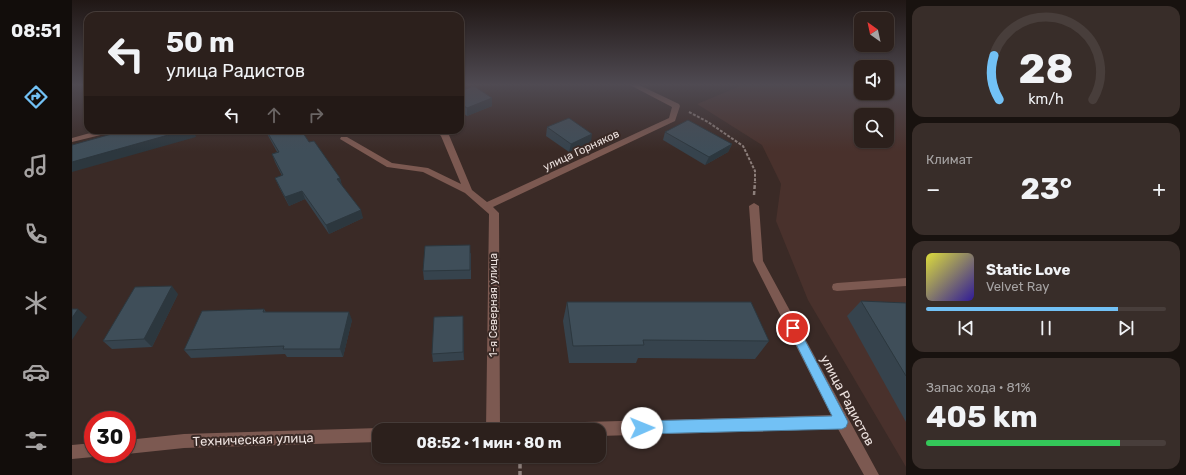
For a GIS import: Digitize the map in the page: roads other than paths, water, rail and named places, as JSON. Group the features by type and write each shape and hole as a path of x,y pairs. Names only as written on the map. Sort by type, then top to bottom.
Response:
{"street":[{"name":"улица Горняков","path":"486,206 672,120 676,106"},
{"path":"72,140 95,134"},
{"name":"1-я Северная улица","path":"444,134 468,191"},
{"name":"1-я Северная улица","path":"344,139 390,165 426,170 468,191 494,213 493,423"},
{"name":"улица Радистов","path":"754,206 758,261 842,422 872,475"},
{"path":"606,428 842,422"},
{"name":"Техническая улица","path":"136,445 184,441 372,435"},
{"path":"72,452 84,451"}],"lane":[{"path":"837,287 906,282"}]}
